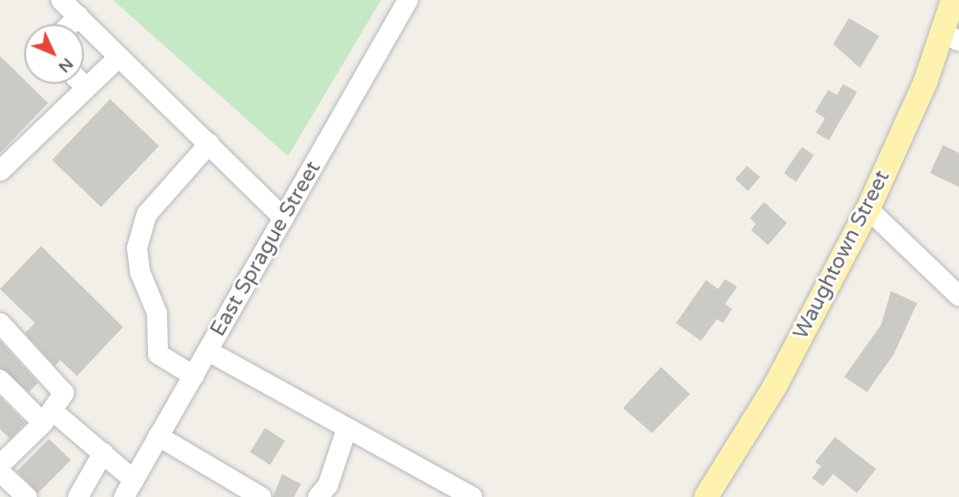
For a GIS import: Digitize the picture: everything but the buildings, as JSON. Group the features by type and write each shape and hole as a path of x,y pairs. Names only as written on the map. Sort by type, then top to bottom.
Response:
{"main road":[{"name":"Waughtown Street","path":"706,497 775,386 868,209 950,37 953,0"}],"street":[{"path":"61,0 284,218"},
{"name":"East Sprague Street","path":"129,488 408,0"},
{"path":"70,24 78,16"},
{"path":"0,171 119,57"},
{"path":"82,84 86,88"},
{"path":"194,376 158,354 158,313 140,272 137,248 147,214 208,144"},
{"path":"868,209 959,296"},
{"path":"0,323 58,381 64,393 48,417 0,465"},
{"path":"208,351 472,497"},
{"path":"0,380 48,417 103,453 129,488"},
{"path":"318,497 328,485 347,428"},
{"path":"158,436 232,475 261,497"},
{"path":"78,497 103,453"},
{"path":"0,472 27,497"}],"green space":[{"path":"113,0 381,0 288,156"}]}
